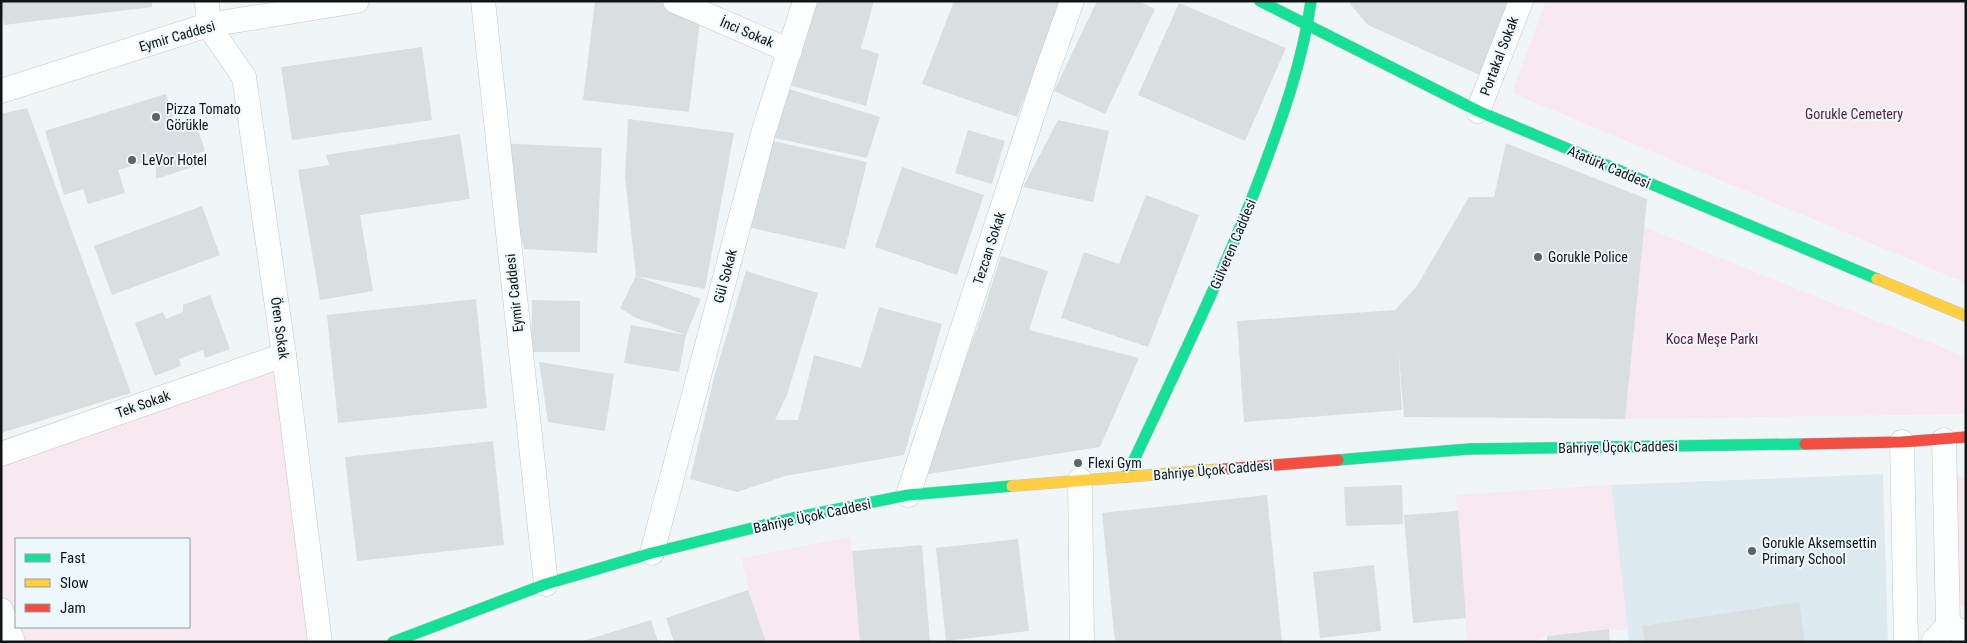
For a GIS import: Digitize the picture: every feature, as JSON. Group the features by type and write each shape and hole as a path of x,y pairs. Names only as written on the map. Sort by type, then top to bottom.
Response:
{"main road":[{"name":"Atatürk Caddesi","path":"1260,1 1478,112 1966,316"},
{"name":"Gülveren Caddesi","path":"1126,476 1233,247 1292,90 1308,25 1311,1"},
{"name":"Bahriye Üçok Caddesi","path":"393,642 417,638 546,584 652,553 793,518 908,495 1469,449 1902,442 1955,439"}],"street":[{"path":"207,1 208,25"},
{"name":"Eymir Caddesi","path":"1,90 208,25 357,1"},
{"name":"Eymir Caddesi","path":"483,1 546,584"},
{"name":"İnci Sokak","path":"675,1 790,51"},
{"name":"Gül Sokak","path":"652,553 764,130 805,1"},
{"name":"Tezcan Sokak","path":"908,495 1047,71 1072,1"},
{"name":"Portakal Sokak","path":"1478,112 1521,1"},
{"name":"Ören Sokak","path":"208,25 244,76 284,355 320,642"},
{"name":"Tek Sokak","path":"1,454 284,355"},
{"path":"1949,634 1955,439"},
{"path":"1902,442 1906,642"},
{"path":"1080,480 1082,642"},
{"path":"1,610 13,642"}],"shaded area":[{"name":"Gorukle Aksemsettin Primary School","path":"1883,474 1888,642 1629,642 1611,485"}],"green space":[{"name":"Gorukle Cemetery","path":"1546,1 1966,1 1966,283 1512,93"},
{"name":"Koca Meşe Parkı","path":"1644,227 1966,357 1966,414 1625,419"},
{"path":"284,355 320,642 1,642 1,454"},
{"path":"1955,477 1966,477 1966,607 1956,604"},
{"path":"1611,485 1628,631 1609,629 1547,635 1535,642 1467,642 1456,495"},
{"path":"850,537 860,642 766,642 748,590 742,558"}],"building":[{"path":"1,1 152,1 152,7 4,25"},
{"path":"595,1 675,1 701,12 689,112 583,100"},
{"path":"814,1 874,1 861,48 879,54 866,106 789,85"},
{"path":"954,1 1063,1 1017,117 922,84"},
{"path":"1097,1 1138,1 1155,9 1105,114 1054,91"},
{"path":"1350,1 1509,1 1482,76 1368,25 1350,4"},
{"path":"1179,3 1286,48 1245,141 1138,95"},
{"path":"422,47 432,120 292,140 281,67"},
{"path":"789,89 880,117 867,158 775,138"},
{"path":"166,94 175,122 194,117 205,151 184,158 193,167 156,179 156,159 118,170 125,193 88,204 83,189 64,195 45,131"},
{"path":"27,108 131,393 1,433 1,114"},
{"path":"628,119 734,133 705,289 636,276 625,178"},
{"path":"1058,120 1109,131 1093,202 1023,187"},
{"path":"968,130 1005,141 992,184 955,173"},
{"path":"460,134 470,199 360,215 373,291 320,300 298,170 329,165 326,155"},
{"path":"773,141 867,162 845,249 748,227"},
{"path":"498,143 602,148 597,253 524,249"},
{"name":"Gorukle Police","path":"1506,143 1647,199 1625,419 1404,417 1398,346 1402,410 1244,422 1237,321 1395,310 1417,286 1469,197 1494,197"},
{"path":"902,167 984,195 957,275 875,247"},
{"path":"1146,195 1199,215 1148,347 1061,318 1084,252 1119,264"},
{"path":"202,206 220,255 112,295 94,246"},
{"path":"1001,256 1048,271 1029,330 1139,358 1100,447 922,475 982,315"},
{"path":"746,271 818,293 787,395 775,420 798,420 814,355 861,368 879,307 942,324 904,455 785,476 737,492 690,479 715,374"},
{"path":"636,276 701,299 686,335 636,318 620,308"},
{"path":"210,295 230,349 205,358 203,350 179,359 181,366 155,376 135,323 163,312 166,319 183,312 183,305"},
{"path":"476,299 487,408 338,423 327,315"},
{"path":"532,300 580,301 580,352 531,352"},
{"path":"631,325 686,335 679,372 624,363"},
{"path":"539,362 614,374 605,431 548,422"},
{"path":"493,441 504,545 357,561 345,457"},
{"path":"1402,485 1403,524 1346,526 1344,487"},
{"path":"1267,495 1282,642 1115,642 1102,513"},
{"path":"1458,511 1466,618 1413,623 1404,515"},
{"path":"1018,539 1029,631 946,641 936,548"},
{"path":"922,545 930,642 860,642 852,551"},
{"path":"1374,565 1381,631 1320,638 1313,572"},
{"path":"748,590 766,642 674,642 666,618"},
{"path":"1799,602 1805,642 1645,642 1642,626"},
{"path":"651,620 658,642 583,642 583,641"},
{"path":"1609,629 1610,642 1547,642 1547,636"}],"traffic: fast":[{"path":"1260,1 1478,111 1877,279"},
{"path":"1126,477 1214,288 1247,211 1285,109 1298,66 1311,1"},
{"path":"1338,460 1469,449 1805,444"},
{"path":"393,642 546,584 652,553 793,518 908,495 1012,486"}],"traffic: slow":[{"path":"1877,279 1966,316"},
{"path":"1012,486 1224,469"}],"traffic: jam":[{"path":"1805,444 1902,442 1966,437"},
{"path":"1224,469 1338,460"}],"place":[{"name":"Pizza Tomato Görükle","path":"156,117"},
{"name":"LeVor Hotel","path":"132,160"},
{"name":"Gorukle Police","path":"1538,257"},
{"name":"Flexi Gym","path":"1078,463"},
{"name":"Gorukle Aksemsettin Primary School","path":"1752,551"}]}
